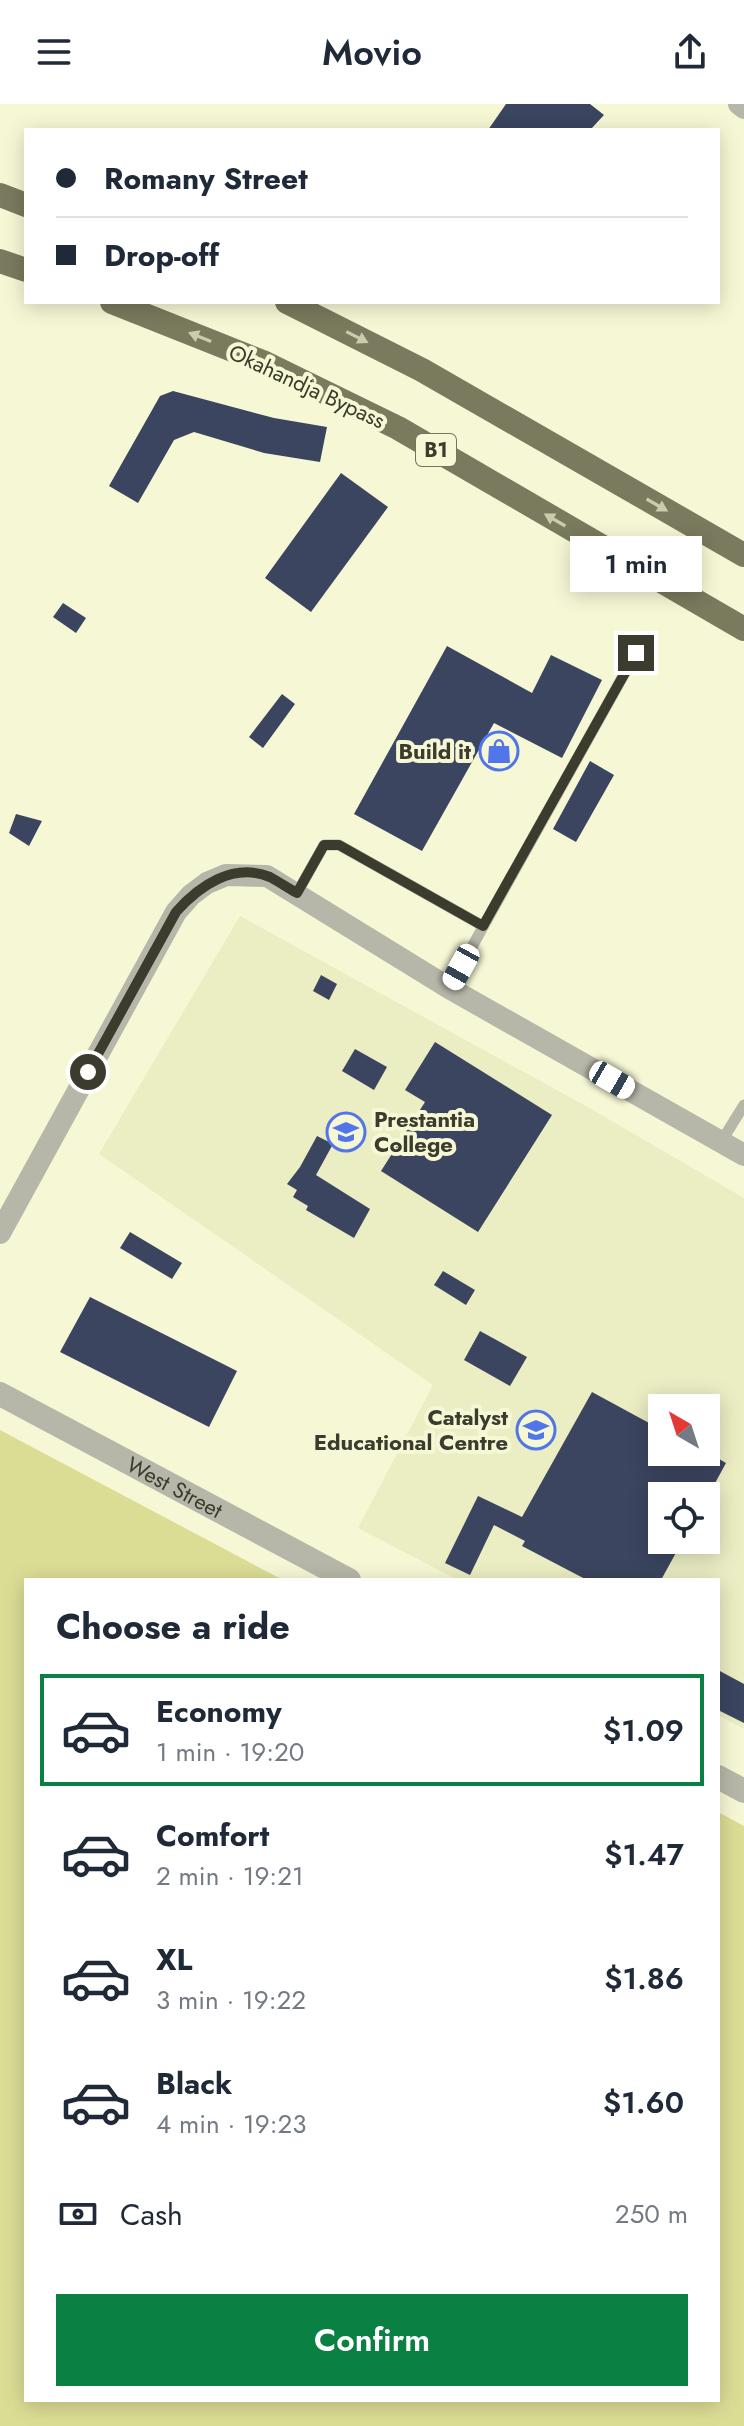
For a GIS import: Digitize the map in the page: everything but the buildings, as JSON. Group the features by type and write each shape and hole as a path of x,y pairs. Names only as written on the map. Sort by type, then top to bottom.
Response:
{"highway":[{"path":"0,195 24,204"},
{"path":"0,261 24,269"},
{"name":"Okahandja Bypass","path":"117,304 265,363 398,428 744,629"},
{"path":"291,304 422,370 744,555"}],"street":[{"path":"739,104 744,108"},
{"path":"0,1233 176,912 199,889 226,875 267,876 449,988 744,1155"},
{"name":"West Street","path":"0,1394 345,1578"},
{"path":"720,1778 744,1791"}],"lane":[{"path":"449,988 636,653"},
{"path":"297,893 324,845 339,845 483,926"},
{"path":"721,1142 744,1105"}],"shaded area":[{"path":"240,916 593,1110 744,1198 744,1729 720,1716 720,1578 454,1578 358,1528 433,1385 99,1154"}],"green space":[{"path":"0,1430 279,1578 24,1578 24,2402 720,2402 720,1813 744,1826 744,2426 0,2426"}],"place":[{"name":"Build it","path":"499,751"},
{"name":"Prestantia College","path":"346,1132"},
{"name":"Catalyst Educational Centre","path":"536,1430"}],"route":[{"path":"88,1072 176,912 207,883 226,875 267,876 297,893 324,845 339,845 483,926 636,653"}]}
